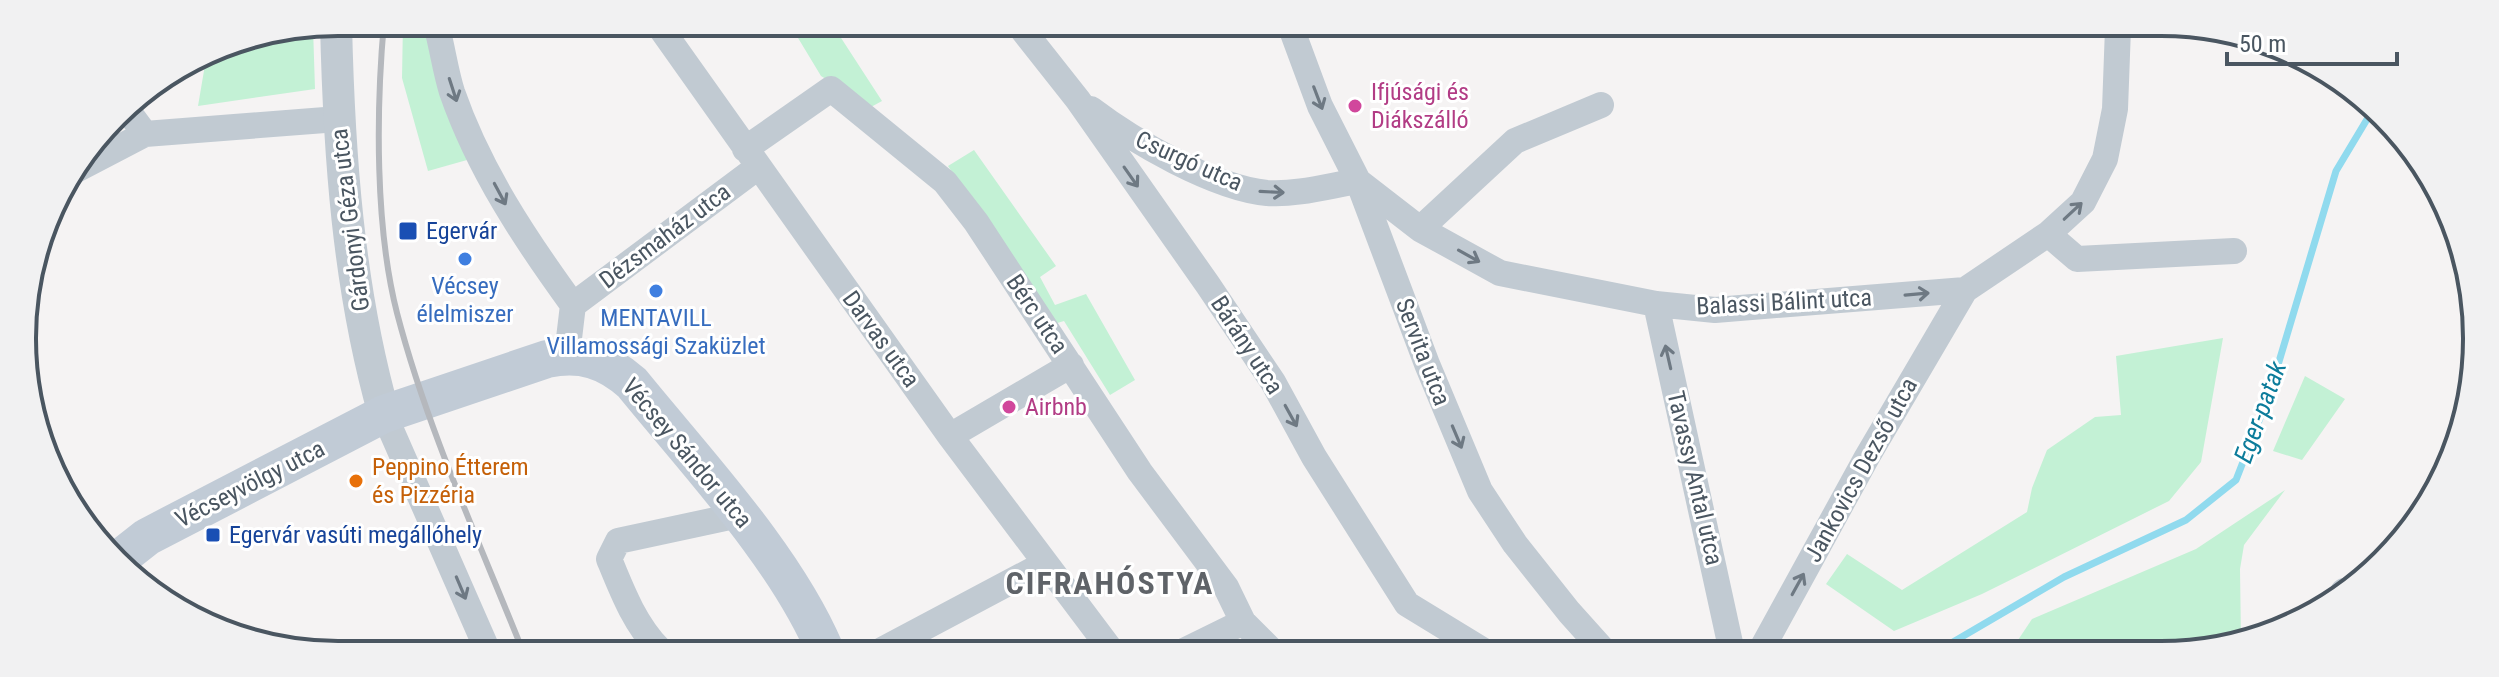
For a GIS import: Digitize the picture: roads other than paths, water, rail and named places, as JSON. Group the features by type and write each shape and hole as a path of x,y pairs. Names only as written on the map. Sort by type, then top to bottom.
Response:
{"main road":[{"name":"Vécseyvölgy utca","path":"126,553 147,537 384,414 567,355"},
{"name":"Vécsey Sándor utca","path":"567,355 590,357 603,362 632,383 739,515 799,598 820,641"}],"street":[{"name":"Gárdonyi Géza utca","path":"336,36 338,119 351,254 368,357 384,414"},
{"path":"439,36 452,91 479,155 521,233 573,305 567,355"},
{"name":"Darvas utca","path":"666,36 950,436 1104,641"},
{"name":"Bárány utca","path":"1027,36 1078,100 1273,382 1314,457 1367,537 1397,592 1407,604 1468,641"},
{"name":"Servita utca","path":"1294,36 1320,106 1358,181 1427,364 1480,491 1515,544 1596,641"},
{"name":"Balassi Bálint utca","path":"1358,181 1420,229 1500,273 1656,304 1715,310 1965,290 2048,234 2083,202 2105,159 2115,109 2118,36"},
{"name":"Bérc utca","path":"752,158 831,89 945,182 976,222 1140,472 1226,587 1243,622 1262,641"},
{"name":"Csurgó utca","path":"1078,100 1111,124 1174,160 1243,188 1267,193 1293,193 1358,181"},
{"path":"1420,229 1515,141 1601,105"},
{"path":"133,117 145,134"},
{"path":"94,161 145,134 338,119"},
{"name":"Dézsmaház utca","path":"573,305 752,158"},
{"path":"2048,234 2077,259 2234,251"},
{"name":"Jankovics Dezső utca","path":"1766,641 1867,457 1965,290"},
{"name":"Tavassy Antal utca","path":"1656,304 1730,641"},
{"path":"950,436 1071,365"},
{"path":"384,414 483,641"},
{"path":"651,641 623,593 609,559 618,541 739,515"},
{"path":"899,641 1044,564"},
{"path":"1204,641 1243,622"}],"waterway":[{"name":"Eger-patak","path":"1955,641 2064,577 2186,520 2236,480 2269,395 2336,171 2368,118"}],"railway":[{"path":"383,36 379,169 385,244 397,313 438,441 519,641"}],"place":[{"name":"Ifjúsági és Diákszálló","path":"1355,106"},
{"name":"Egervár","path":"408,231"},
{"name":"Vécsey élelmiszer","path":"465,259"},
{"name":"MENTAVILL Villamossági Szaküzlet","path":"656,291"},
{"name":"Airbnb","path":"1009,407"},
{"name":"Peppino Étterem és Pizzéria","path":"356,481"},
{"name":"Egervár vasúti megállóhely","path":"213,535"}],"district":[{"name":"CIFRAHÓSTYA","path":"1110,583"}]}
